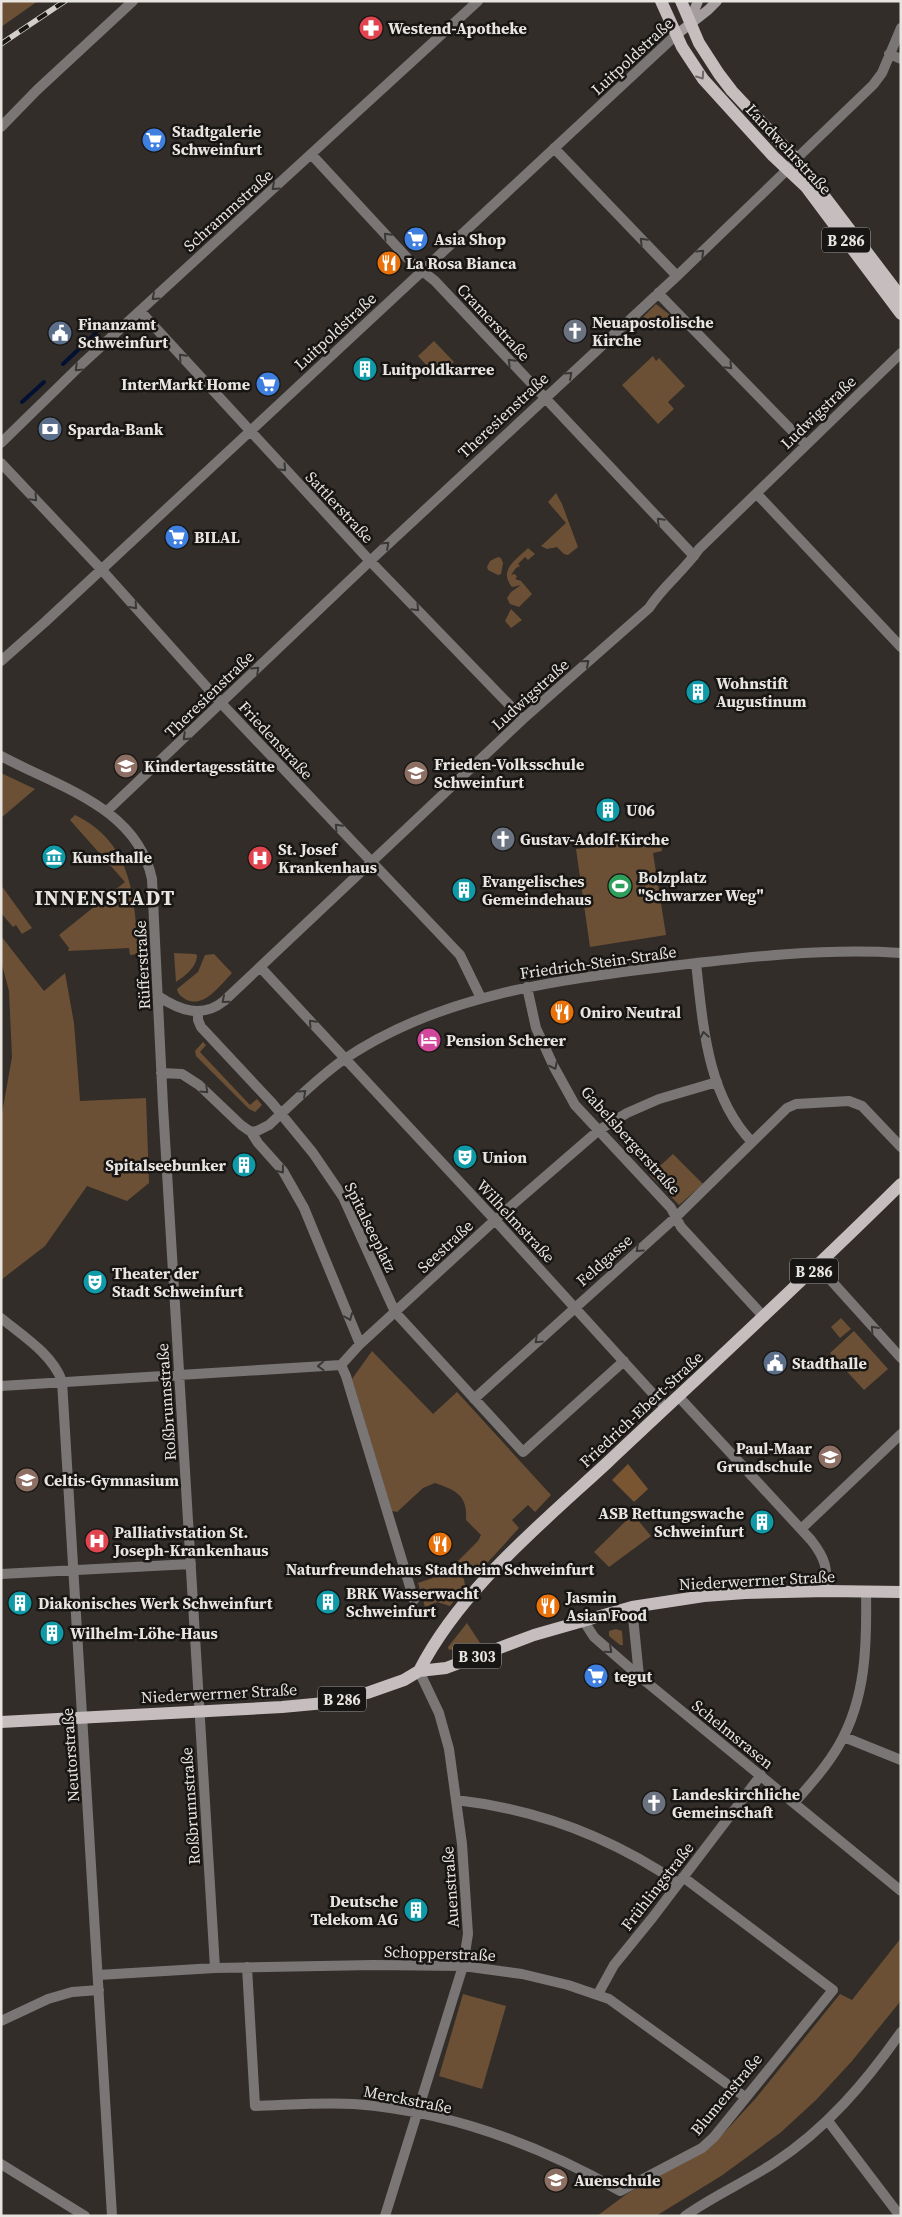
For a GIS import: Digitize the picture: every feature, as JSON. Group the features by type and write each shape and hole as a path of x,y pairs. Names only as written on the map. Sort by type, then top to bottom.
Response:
{"main road":[{"name":"Landwehrstraße","path":"661,1 676,34 713,91 773,156 792,164 806,187 901,314"},
{"name":"Landwehrstraße","path":"680,1 708,60 901,297"},
{"name":"Friedrich-Ebert-Straße","path":"419,1671 437,1640 495,1570 818,1266 901,1184"},
{"name":"Niederwerrner Straße","path":"1,1722 325,1703 367,1693 404,1680 419,1671 446,1668 534,1635 632,1607 704,1596 827,1591 901,1592"}],"street":[{"path":"1,126 133,1"},
{"name":"Schrammstraße","path":"1,443 83,363 478,1"},
{"name":"Luitpoldstraße","path":"689,23 698,1"},
{"name":"Luitpoldstraße","path":"1,661 250,432 676,34 717,1"},
{"name":"Theresienstraße","path":"107,812 370,560 545,396 677,276 873,85 882,73 901,28"},
{"path":"889,54 901,59"},
{"path":"554,148 677,276"},
{"name":"Cramerstraße","path":"311,154 411,262 435,281 545,396 694,556"},
{"path":"658,293 805,444"},
{"name":"Sattlerstraße","path":"140,311 370,560 523,719"},
{"name":"Ludwigstraße","path":"198,1012 218,1006 261,968 523,719 649,608 660,591 689,564 699,549 757,494 805,444 901,353"},
{"name":"Friedenstraße","path":"1,463 101,569 221,704 460,955 481,998"},
{"path":"757,494 898,640"},
{"name":"Rüfferstraße","path":"1,756 79,793 107,812 124,828 143,851 150,870 153,891 161,1073"},
{"name":"Friedrich-Stein-Straße","path":"250,1132 263,1129 329,1070 345,1059 417,1021 481,998 566,979 696,963 824,951 901,953"},
{"path":"696,963 704,1037 717,1082 730,1114 752,1142"},
{"name":"Wilhelmstraße","path":"261,968 495,1220 666,1408"},
{"name":"Gabelsbergerstraße","path":"527,987 536,1028 554,1067 575,1105 671,1208 681,1227 764,1317"},
{"path":"158,996 174,1006 198,1012"},
{"name":"Spitalseeplatz","path":"198,1012 198,1020 201,1027 313,1153 343,1197 395,1312 523,1452 624,1361"},
{"path":"161,1073 182,1074 199,1085 250,1132 258,1144 283,1171 304,1208 360,1344"},
{"name":"Roßbrunnstraße","path":"161,1073 215,1968"},
{"name":"Seestraße","path":"340,1365 360,1344 495,1220 599,1130 627,1113 659,1098 717,1082"},
{"name":"Feldgasse","path":"474,1399 676,1217 788,1108 796,1104 849,1101 862,1106 901,1147"},
{"path":"818,1266 901,1358"},
{"name":"Neutorstraße","path":"1,1318 50,1361 58,1371 62,1381 112,2216"},
{"path":"1,1386 340,1365 346,1376 414,1600"},
{"path":"678,1396 801,1529 824,1558 827,1570 827,1591"},
{"path":"801,1529 901,1434"},
{"path":"1,1574 191,1564"},
{"path":"794,1803 830,1759 844,1737 856,1705 865,1658 866,1592"},
{"path":"632,1607 639,1676"},
{"name":"Schelmsrasen","path":"583,1620 594,1637 639,1676 901,1891"},
{"name":"Auenstraße","path":"385,2216 463,1966 468,1934 462,1844 449,1749 444,1725 419,1671"},
{"path":"844,1737 901,1760"},
{"name":"Frühlingstraße","path":"598,1994 614,1965 653,1918 761,1775"},
{"path":"456,1800 514,1810 567,1825 624,1850 680,1880"},
{"name":"Blumenstraße","path":"620,2191 702,2148 721,2129 833,1990 680,1880"},
{"name":"Schopperstraße","path":"98,1975 247,1967 463,1966 522,1974 598,1994 625,2009 745,2097"},
{"name":"Merckstraße","path":"247,1967 255,2106 353,2104 416,2113 518,2142 585,2171 620,2191"},
{"path":"1,2021 48,1999 72,1992 99,1990"},
{"path":"685,2216 776,2162 828,2121 873,2070 901,2032"},
{"path":"828,2121 900,2216"},
{"path":"1,2164 85,2216"}],"shaded area":[{"path":"1,1 38,1 1,27"},
{"path":"656,304 670,315 656,330 643,317"},
{"path":"434,341 454,362 437,377 418,356"},
{"path":"653,356 656,361 659,358 685,386 668,402 674,409 658,424 622,385"},
{"path":"556,493 578,547 568,555 564,554 557,547 547,549 541,546 566,523 548,502"},
{"path":"528,548 535,554 528,560 525,557 518,564 520,566 511,575 515,574 517,577 515,579 521,581 532,594 519,607 510,604 507,598 511,592 521,585 512,587 507,575 510,566"},
{"path":"498,557 501,558 503,563 501,574 498,575 488,570 487,567 490,561"},
{"path":"511,609 522,620 511,628 505,621"},
{"path":"1,773 35,789 1,818"},
{"path":"75,815 94,827 109,841 120,857 132,893 138,954 130,955 129,948 68,951 69,948 59,935 125,882 70,820"},
{"name":"Bolzplatz \"Schwarzer Weg\"","path":"660,837 662,851 653,853 666,935 590,947 576,849"},
{"path":"1,885 32,928 22,934 16,925 13,927 1,913"},
{"path":"1,936 44,991 65,973 74,1023 80,1101 146,1098 149,1183 127,1201 87,1186 45,1246 1,1280 1,1119 12,1057 9,991 1,961"},
{"path":"174,953 197,955 193,967 176,982"},
{"path":"214,954 232,973 212,994 200,1001 194,1002 182,997 177,989 198,972 205,955"},
{"path":"203,1042 206,1045 200,1052 250,1105 257,1099 262,1105 255,1112 249,1109 196,1056 195,1051"},
{"path":"673,1154 703,1184 679,1205 650,1175"},
{"path":"841,1318 851,1329 840,1338 831,1327"},
{"path":"854,1331 888,1369 864,1390 830,1353"},
{"path":"372,1351 433,1414 457,1392 551,1495 535,1512 528,1505 512,1520 519,1528 478,1573 470,1571 458,1561 478,1541 481,1535 466,1520 465,1505 455,1491 435,1483 423,1488 397,1512 392,1511 352,1379"},
{"path":"628,1464 648,1489 634,1502 612,1480"},
{"path":"633,1514 651,1536 609,1567 594,1552"},
{"path":"450,1566 464,1579 465,1586 450,1606 437,1602 425,1607 418,1583 442,1575"},
{"path":"467,1623 480,1643 449,1650 448,1647"},
{"path":"616,1629 622,1631 623,1645 620,1645 609,1636 609,1631"},
{"path":"901,1938 901,1998 899,2003 852,2061 816,2100 780,2133 721,2176 656,2216 597,2216 628,2193 703,2151 723,2134 756,2098 840,1994 852,2000"},
{"path":"463,1994 506,2006 482,2089 439,2076"}],"waterway":[{"path":"63,364 96,333"},
{"path":"22,402 44,382"}],"railway":[{"path":"1,44 65,1"}],"place":[{"name":"Westend-Apotheke","path":"371,28"},
{"name":"Stadtgalerie Schweinfurt","path":"154,140"},
{"name":"Asia Shop","path":"416,239"},
{"name":"La Rosa Bianca","path":"389,263"},
{"name":"Neuapostolische Kirche","path":"575,331"},
{"name":"Finanzamt Schweinfurt","path":"60,333"},
{"name":"Luitpoldkarree","path":"365,369"},
{"name":"InterMarkt Home","path":"268,384"},
{"name":"Sparda-Bank","path":"50,429"},
{"name":"BILAL","path":"177,537"},
{"name":"Wohnstift Augustinum","path":"698,692"},
{"name":"Kindertagesstätte","path":"126,766"},
{"name":"Frieden-Volksschule Schweinfurt","path":"416,773"},
{"name":"U06","path":"608,810"},
{"name":"Gustav-Adolf-Kirche","path":"503,839"},
{"name":"Kunsthalle","path":"54,857"},
{"name":"St. Josef Krankenhaus","path":"260,858"},
{"name":"Bolzplatz \"Schwarzer Weg\"","path":"620,886"},
{"name":"Evangelisches Gemeindehaus","path":"464,890"},
{"name":"Oniro Neutral","path":"562,1012"},
{"name":"Pension Scherer","path":"429,1040"},
{"name":"Union","path":"465,1157"},
{"name":"Spitalseebunker","path":"244,1165"},
{"name":"Theater der Stadt Schweinfurt","path":"95,1282"},
{"name":"Stadthalle","path":"775,1363"},
{"name":"Paul-Maar Grundschule","path":"830,1457"},
{"name":"Celtis-Gymnasium","path":"27,1480"},
{"name":"ASB Rettungswache Schweinfurt","path":"762,1522"},
{"name":"Palliativstation St. Joseph-Krankenhaus","path":"97,1541"},
{"name":"Naturfreundehaus Stadtheim Schweinfurt","path":"440,1544"},
{"name":"BRK Wasserwacht Schweinfurt","path":"328,1602"},
{"name":"Diakonisches Werk Schweinfurt","path":"20,1603"},
{"name":"Jasmin Asian Food","path":"548,1606"},
{"name":"Wilhelm-Löhe-Haus","path":"52,1633"},
{"name":"tegut","path":"596,1676"},
{"name":"Landeskirchliche Gemeinschaft","path":"654,1803"},
{"name":"Deutsche Telekom AG","path":"416,1910"},
{"name":"Auenschule","path":"556,2180"}],"district":[{"name":"INNENSTADT","path":"105,897"}]}
